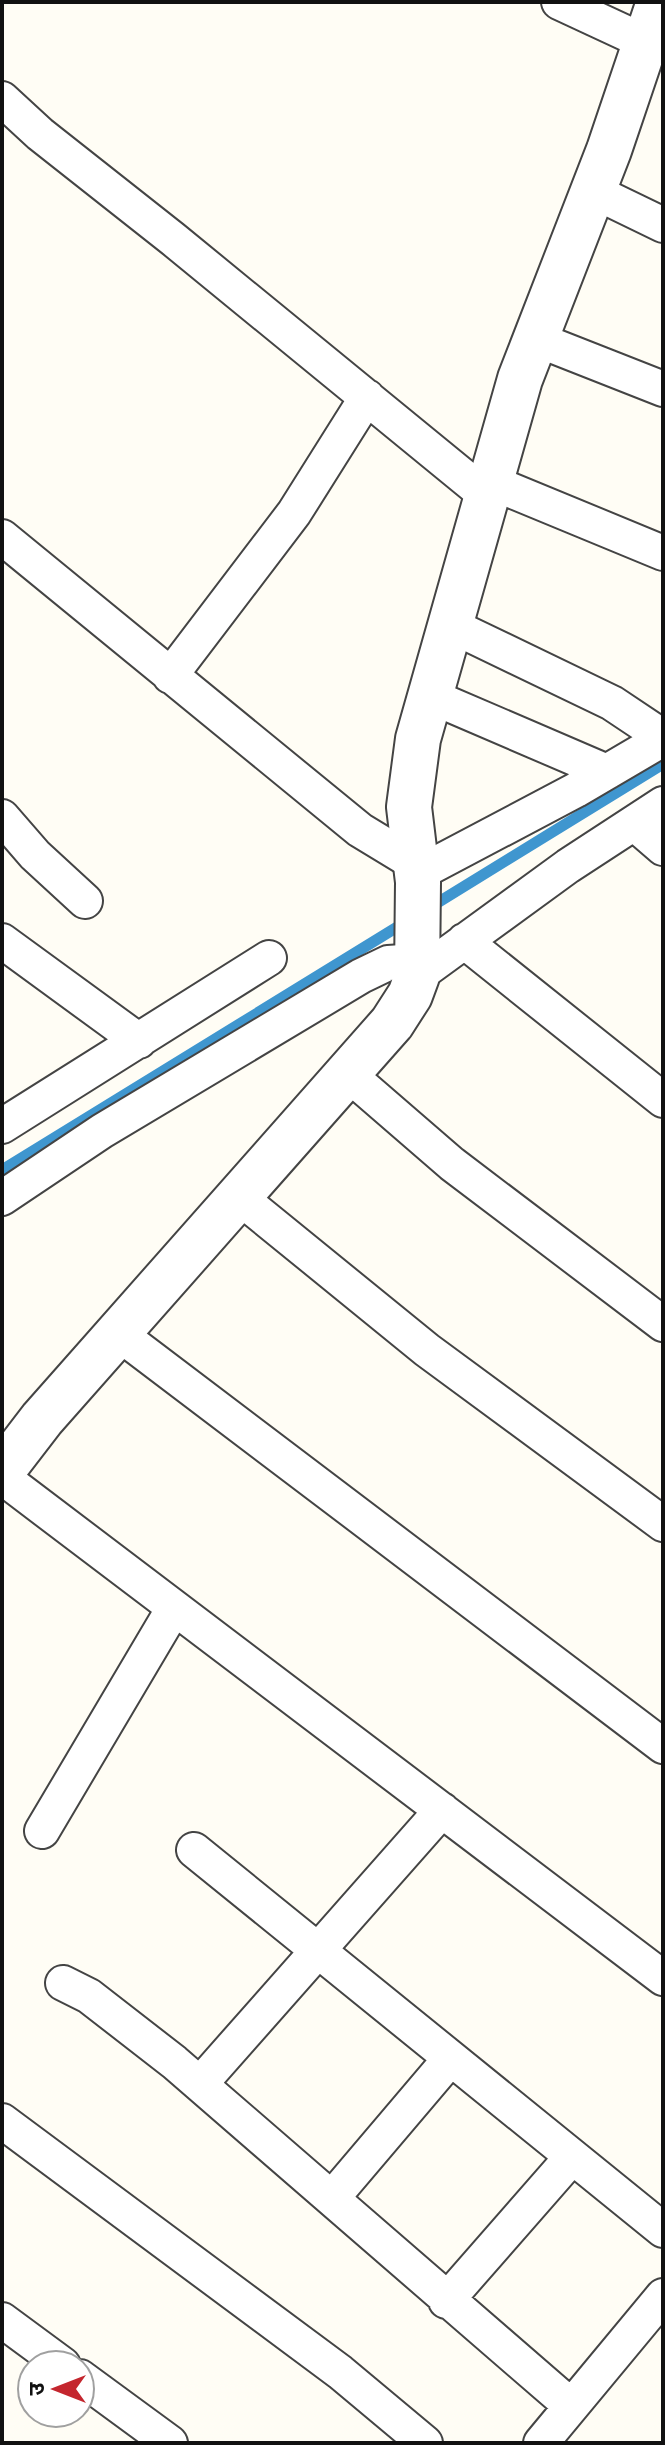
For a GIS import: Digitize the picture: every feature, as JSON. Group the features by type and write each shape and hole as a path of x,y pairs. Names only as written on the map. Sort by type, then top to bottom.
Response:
{"street":[{"path":"559,2 652,44 520,379 418,739 409,807 417,873 418,962 410,995 392,1023 348,1074 42,1419 2,1474 663,1978"},
{"path":"2,99 40,134 367,397 489,489 663,553"},
{"path":"593,191 663,225"},
{"path":"536,339 663,389"},
{"path":"170,676 294,513 367,397"},
{"path":"2,537 360,830 417,873"},
{"path":"417,873 607,772 663,738 612,703 450,625"},
{"path":"430,696 607,772"},
{"path":"2,1198 102,1131 361,976 388,963 418,962 464,941 568,866 663,804"},
{"path":"2,817 35,855 85,901"},
{"path":"634,823 663,848"},
{"path":"2,941 139,1041"},
{"path":"464,941 663,1100"},
{"path":"2,1126 269,958"},
{"path":"348,1074 452,1164 663,1324"},
{"path":"239,1197 427,1350 663,1524"},
{"path":"118,1333 663,1746"},
{"path":"42,1831 174,1608"},
{"path":"200,2084 442,1810"},
{"path":"194,1850 663,2230"},
{"path":"63,1983 89,1996 200,2084 446,2301 571,2406"},
{"path":"332,2198 450,2059"},
{"path":"2,2121 340,2372 425,2443"},
{"path":"446,2301 572,2157"},
{"path":"541,2443 663,2296"},
{"path":"2,2320 41,2349"},
{"path":"96,2389 170,2443"}],"waterway":[{"path":"429,908 663,764"},
{"path":"2,1170 407,921"}]}
